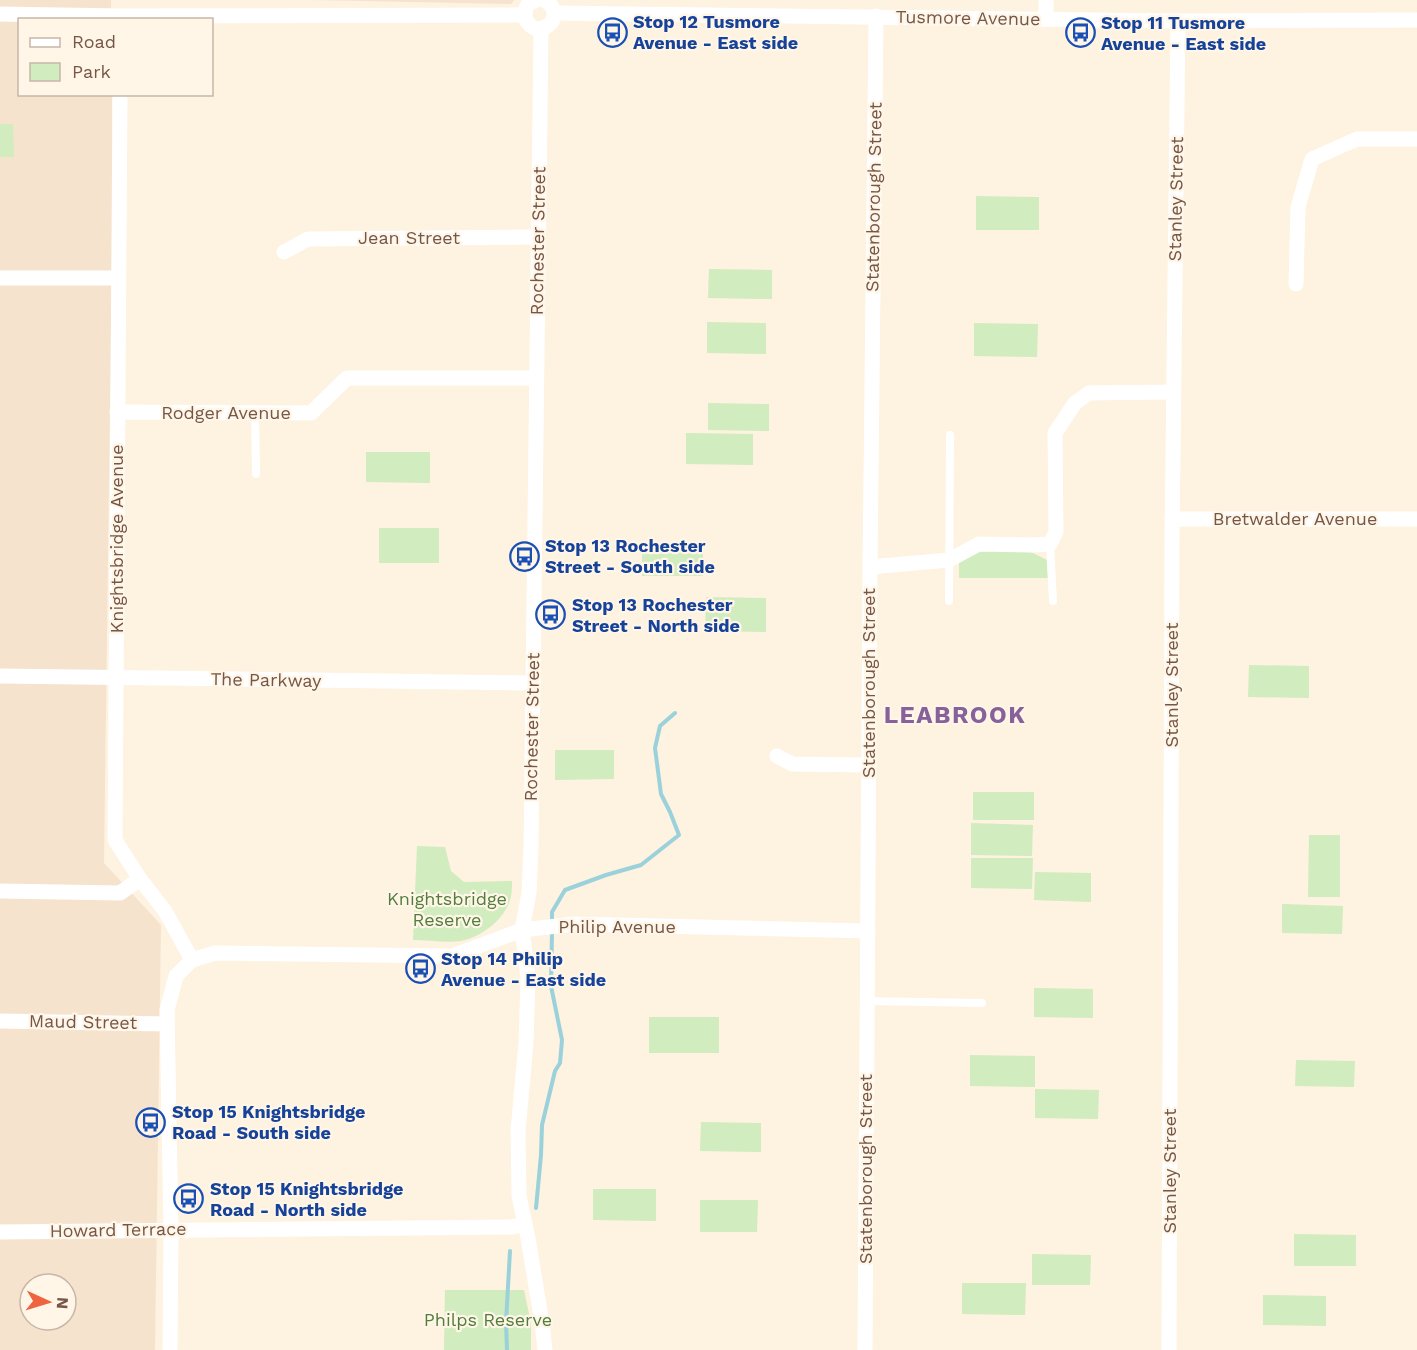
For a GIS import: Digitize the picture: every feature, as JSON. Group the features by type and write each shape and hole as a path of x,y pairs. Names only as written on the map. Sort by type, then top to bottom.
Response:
{"street":[{"path":"536,0 528,4 525,15 530,25 541,29 549,25 554,18 551,4 544,0"},
{"path":"1046,0 1046,18"},
{"name":"Tusmore Avenue","path":"554,13 1178,21 1417,20"},
{"path":"0,14 120,18 525,15"},
{"name":"Statenborough Street","path":"865,1350 876,16"},
{"name":"Stanley Street","path":"1169,1350 1178,21"},
{"name":"Rochester Street","path":"541,29 531,847 529,894 522,930 528,978 526,1043 518,1131 519,1196 545,1350"},
{"name":"Knightsbridge Avenue","path":"120,96 115,840 140,879 165,911 192,960"},
{"path":"1296,284 1298,207 1312,159 1357,139 1417,139"},
{"name":"Jean Street","path":"284,252 309,238 537,237"},
{"path":"0,278 118,278"},
{"name":"Rodger Avenue","path":"117,412 311,413 347,378 536,378"},
{"path":"870,567 949,560 979,544 1050,544 1056,532 1055,432 1075,403 1089,393 1174,392"},
{"name":"Bretwalder Avenue","path":"1173,519 1417,519"},
{"name":"The Parkway","path":"0,676 533,683"},
{"path":"777,756 792,764 869,765"},
{"path":"0,891 120,893 140,879"},
{"name":"Philip Avenue","path":"192,960 215,953 452,956 522,930 575,924 868,931"},
{"path":"170,1350 171,1230 167,1010 176,976 192,960"},
{"name":"Maud Street","path":"0,1021 167,1023"},
{"name":"Howard Terrace","path":"0,1232 512,1227 524,1224"}],"lane":[{"path":"255,413 256,474"},
{"path":"949,601 950,435"},
{"path":"1050,544 1053,601"},
{"path":"867,1001 982,1003"}],"shaded area":[{"path":"0,0 111,0 111,18 18,18 18,96 112,96 113,176 104,863 161,925 155,1350 0,1350"},
{"path":"311,0 514,0 511,4"}],"green space":[{"path":"0,124 13,124 14,157 0,157"},
{"path":"976,196 1039,197 1039,230 976,230"},
{"path":"709,269 772,270 772,299 708,298"},
{"path":"707,322 766,323 766,354 707,353"},
{"path":"974,323 1038,324 1037,357 974,356"},
{"path":"708,403 769,404 769,431 708,430"},
{"path":"686,433 753,434 753,465 686,464"},
{"path":"366,452 430,452 430,483 366,482"},
{"path":"379,528 439,528 439,563 379,563"},
{"path":"642,543 703,544 703,576 642,576"},
{"path":"1025,549 1047,560 1048,578 959,578 959,562 980,550"},
{"path":"706,597 766,598 766,632 705,631"},
{"path":"1249,665 1309,666 1309,698 1248,697"},
{"path":"555,750 614,750 614,779 555,780"},
{"path":"973,792 1034,792 1034,820 973,820"},
{"path":"971,823 1033,825 1032,856 971,855"},
{"path":"1309,835 1340,835 1340,897 1308,897"},
{"name":"Knightsbridge Reserve","path":"417,846 445,847 451,871 464,882 512,881 510,900 497,921 484,932 461,941 413,940"},
{"path":"971,858 1033,858 1032,889 971,888"},
{"path":"1035,872 1091,873 1091,902 1034,900"},
{"path":"1282,904 1343,906 1342,934 1282,933"},
{"path":"1034,988 1093,989 1093,1018 1034,1017"},
{"path":"649,1017 719,1017 719,1053 649,1053"},
{"path":"970,1055 1035,1056 1035,1087 970,1086"},
{"path":"1296,1060 1355,1061 1354,1087 1295,1086"},
{"path":"1035,1089 1099,1090 1098,1119 1035,1118"},
{"path":"701,1122 761,1123 761,1152 700,1151"},
{"path":"593,1189 656,1189 656,1221 593,1220"},
{"path":"700,1200 758,1200 757,1232 700,1232"},
{"path":"1294,1234 1356,1235 1356,1266 1294,1266"},
{"path":"1032,1254 1091,1255 1090,1285 1032,1285"},
{"path":"962,1283 1026,1283 1025,1315 962,1314"},
{"name":"Philps Reserve","path":"445,1290 524,1290 531,1324 531,1350 444,1350"},
{"path":"1263,1295 1326,1296 1326,1326 1263,1325"}],"waterway":[{"path":"552,924 552,912 565,890 641,865 679,835 661,794 655,748 660,726 675,713"},
{"path":"536,1208 542,1125 555,1071 560,1063 562,1040 551,986 552,932"},
{"path":"507,1350 506,1322 510,1251"}],"place":[{"name":"Stop 12 Tusmore Avenue - East side","path":"612,32"},
{"name":"Stop 11 Tusmore Avenue - East side","path":"1080,33"},
{"name":"Stop 13 Rochester Street - South side","path":"524,556"},
{"name":"Stop 13 Rochester Street - North side","path":"551,615"},
{"name":"Stop 14 Philip Avenue - East side","path":"420,969"},
{"name":"Stop 15 Knightsbridge Road - South side","path":"151,1122"},
{"name":"Stop 15 Knightsbridge Road - North side","path":"189,1199"}],"district":[{"name":"LEABROOK","path":"955,715"}]}
